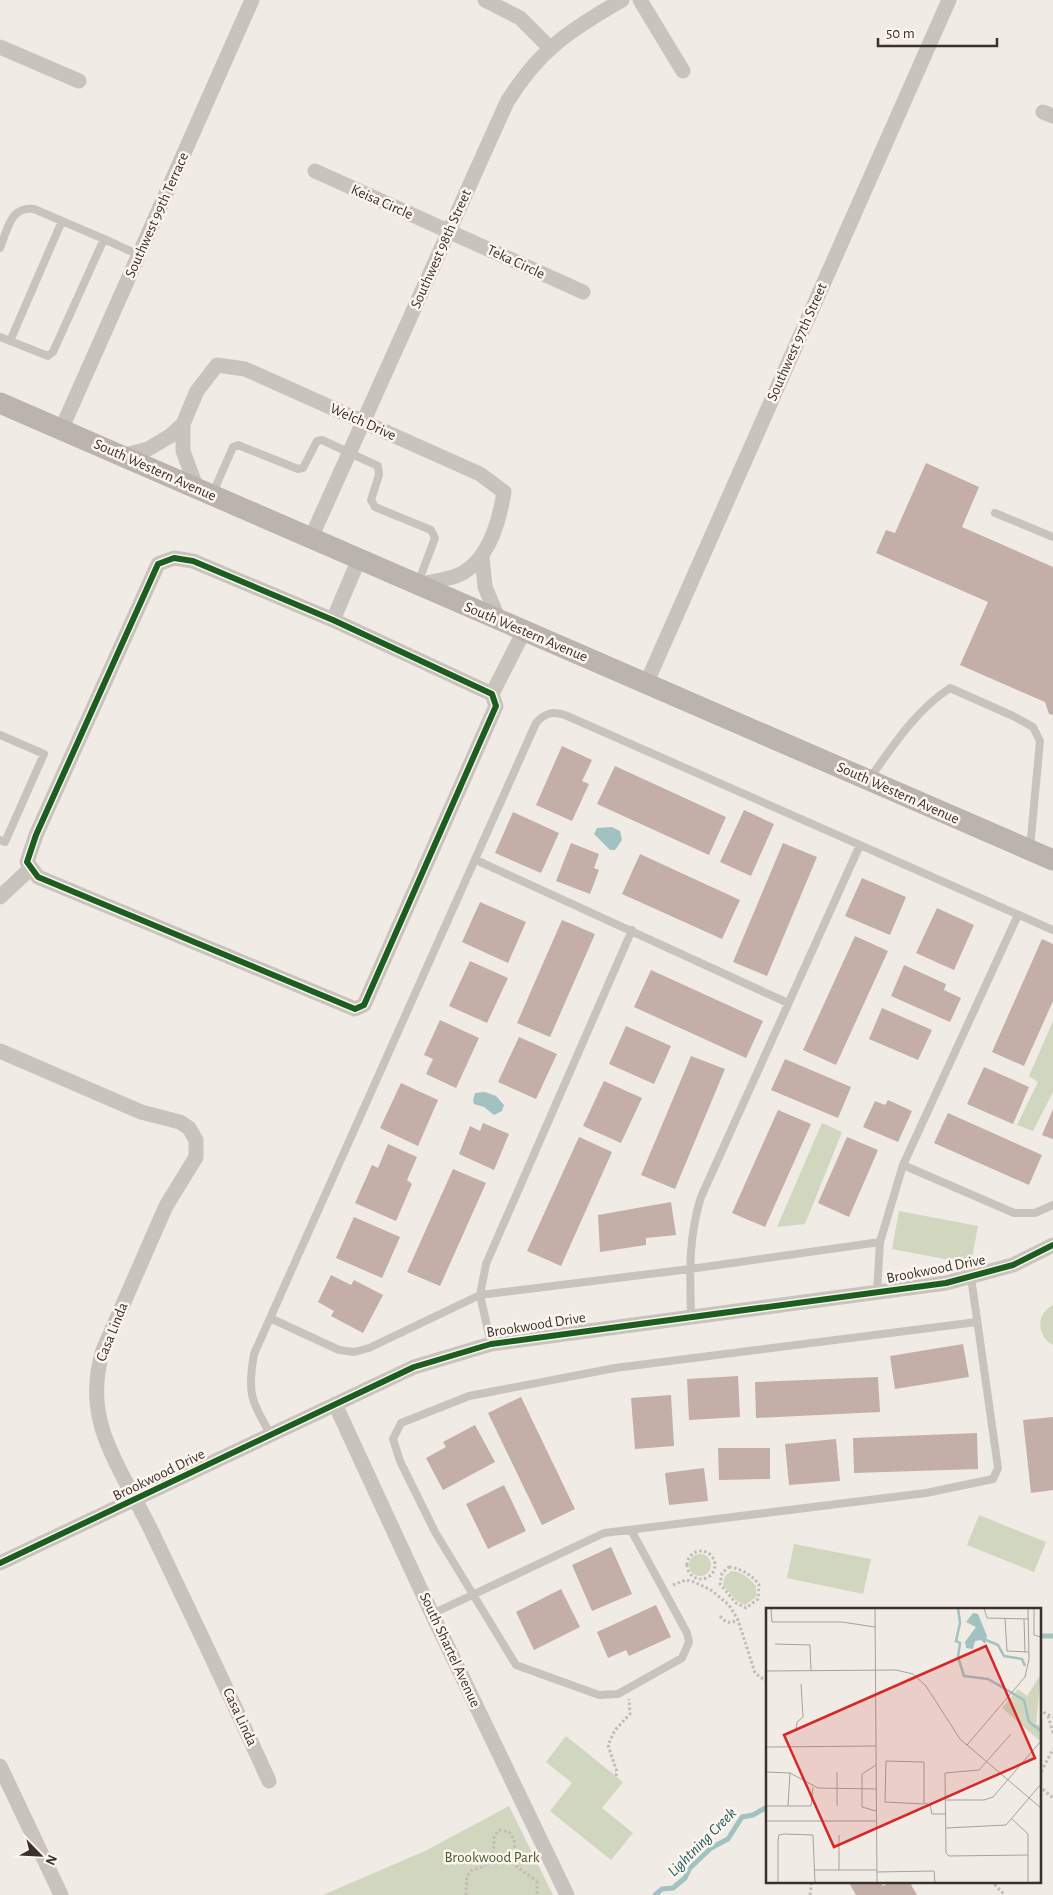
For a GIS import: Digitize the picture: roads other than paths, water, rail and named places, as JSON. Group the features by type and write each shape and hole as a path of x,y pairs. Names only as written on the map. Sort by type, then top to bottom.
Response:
{"main road":[{"name":"South Western Avenue","path":"0,403 1053,860"}],"street":[{"name":"Southwest 99th Terrace","path":"61,430 252,0"},
{"path":"486,0 520,18 550,48"},
{"name":"Southwest 98th Street","path":"311,538 507,102 528,71 567,32 622,0"},
{"path":"640,0 683,71"},
{"name":"Southwest 97th Street","path":"646,684 949,0"},
{"path":"0,47 79,81"},
{"name":"Keisa Circle","path":"315,171 449,231"},
{"name":"Teka Circle","path":"449,231 583,292"},
{"name":"Welch Drive","path":"204,492 183,451 183,424 197,391 217,365 245,369 480,474 504,492 500,518 482,557 456,576 418,585"},
{"name":"Welch Drive","path":"121,456 155,446 183,424"},
{"path":"482,557 485,587 499,620"},
{"path":"492,694 333,620 193,561 174,558 158,564 36,835 27,862 38,877 355,1009 364,1005 496,706 492,694 524,631"},
{"path":"333,620 359,559"},
{"path":"0,897 31,868"},
{"name":"Casa Linda","path":"0,1051 141,1112 180,1122 189,1128 196,1140 196,1157 166,1206 103,1350 97,1370 95,1387 102,1428 109,1446 137,1500 270,1781"},
{"name":"Brookwood Drive","path":"0,1563 137,1500 414,1367 491,1344 877,1292 971,1277 1013,1265 1053,1245"},
{"name":"South Shartel Avenue","path":"335,1404 432,1614 567,1895"},
{"path":"0,1766 61,1895"}],"lane":[{"path":"0,248 15,212 24,208 34,208 139,255"},
{"path":"10,341 62,221"},
{"path":"0,337 41,355 48,356 53,352 104,239"},
{"path":"204,492 233,447 238,445 298,469 303,468 317,441 322,440 350,452 378,466 379,475 371,500 375,507 431,530 435,538 418,585"},
{"path":"995,513 1053,537"},
{"path":"868,780 900,736 936,697 950,688 964,693 1032,727 1040,741 1030,850"},
{"path":"271,1435 255,1406 249,1383 254,1354 536,723 544,714 555,712 1053,930"},
{"path":"0,735 44,754 5,842 0,840"},
{"path":"691,1316 690,1269 693,1225 701,1197 860,846"},
{"path":"476,860 788,1003"},
{"path":"877,1292 880,1242 903,1165 1018,915"},
{"path":"491,1344 480,1295 486,1264 632,930"},
{"path":"903,1165 1014,1213 1035,1214 1053,1205"},
{"path":"270,1318 339,1350 354,1352 369,1348 480,1295 690,1269 880,1242"},
{"path":"432,1614 604,1534 926,1493 993,1479 998,1468 971,1277"},
{"path":"631,1530 687,1633 690,1642 682,1658 618,1694 599,1694 516,1665 435,1532 400,1461 392,1439 401,1423 469,1396 615,1368 977,1322"}],"water":[{"path":"612,827 620,831 622,840 615,850 610,850 594,834 597,828"},
{"path":"485,1092 496,1096 504,1105 502,1111 494,1115 484,1107 474,1104 475,1093"}],"waterway":[{"name":"Lightning Creek","path":"1040,1636 1053,1636"},
{"name":"Lightning Creek","path":"655,1895 662,1889 673,1888 685,1878 690,1868 711,1848 728,1839 742,1817 753,1815 766,1808"}],"park label":[{"name":"Brookwood Park","path":"492,1857"}]}
